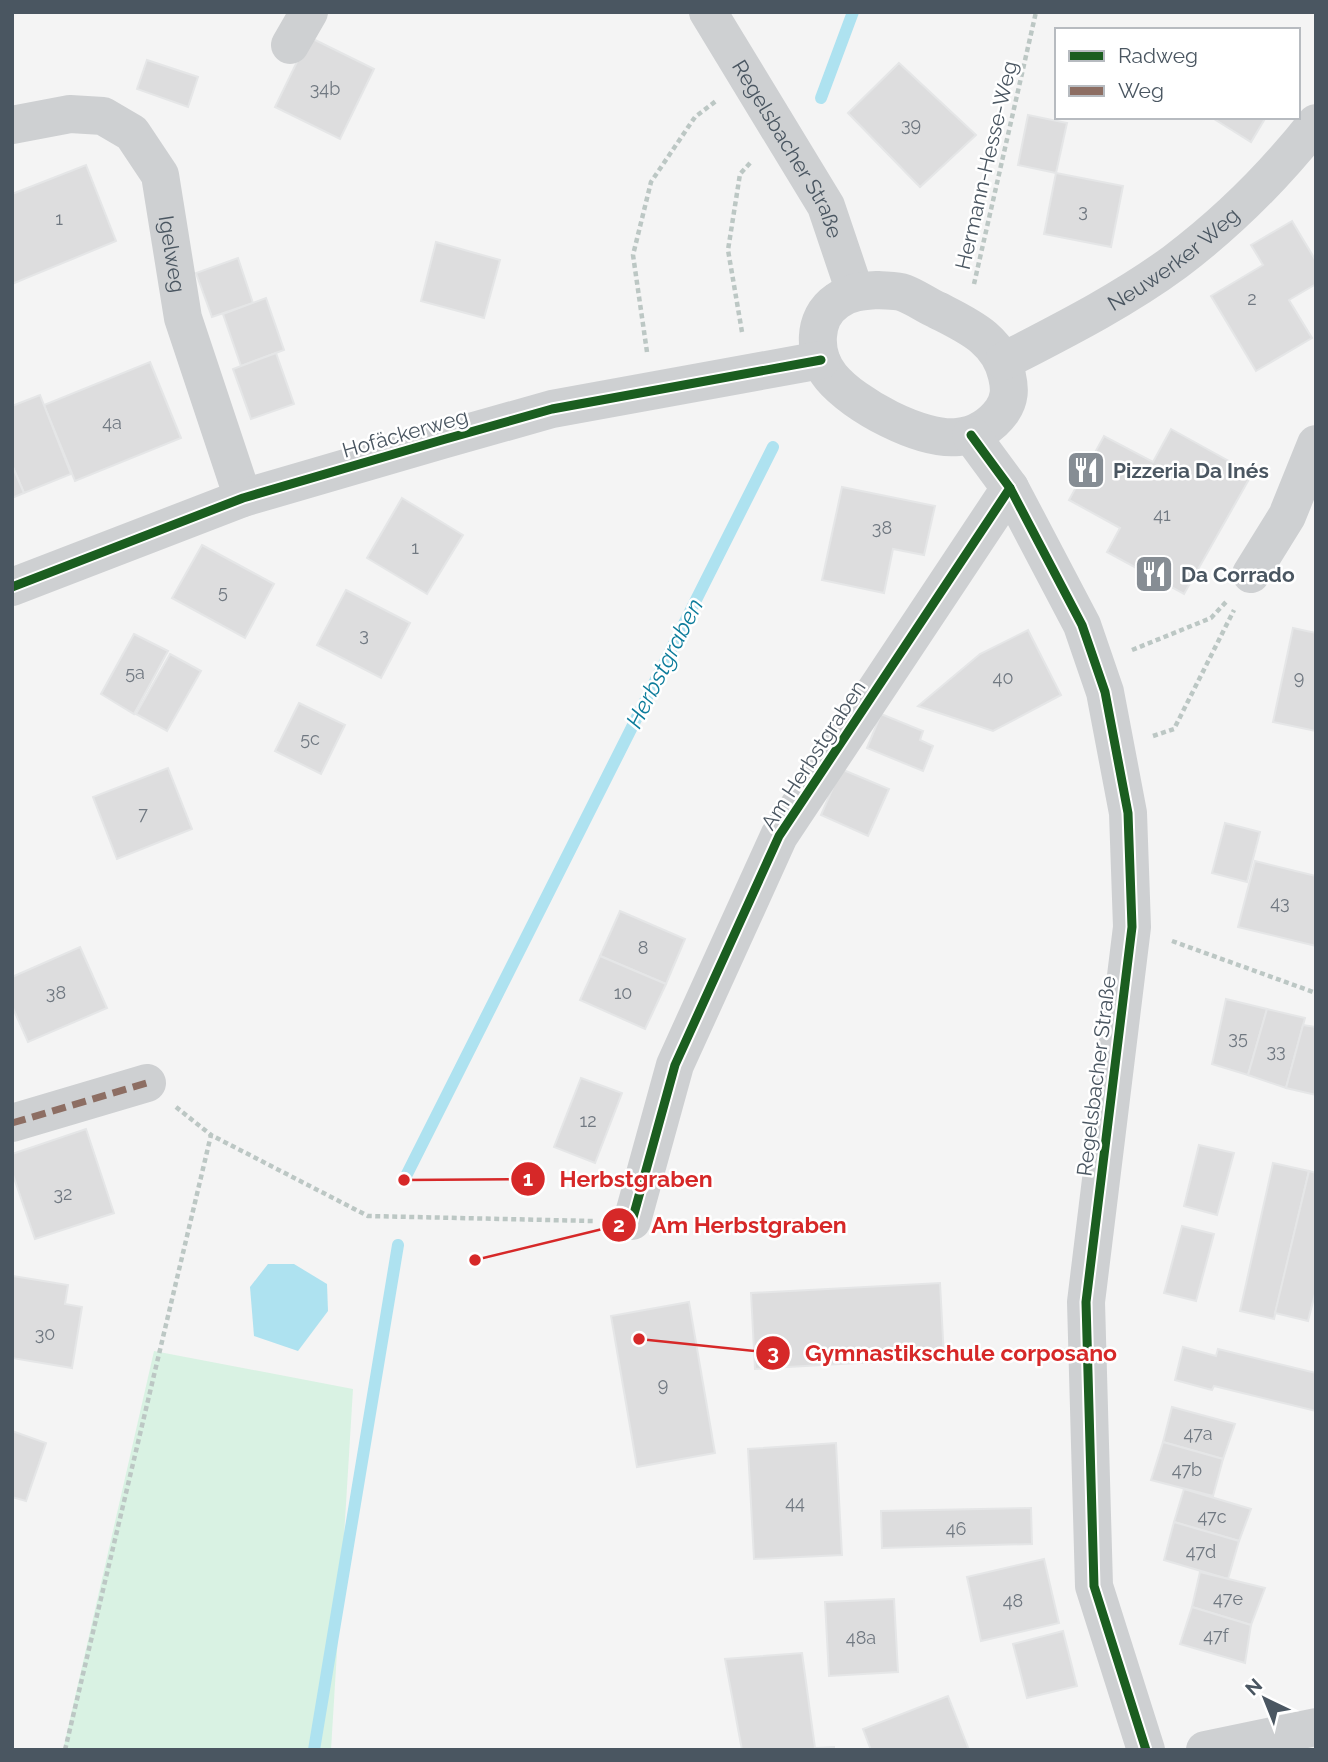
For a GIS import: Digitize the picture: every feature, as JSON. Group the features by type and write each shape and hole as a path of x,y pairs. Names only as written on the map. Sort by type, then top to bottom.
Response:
{"street":[{"path":"290,45 309,12"},
{"name":"Regelsbacher Straße","path":"708,12 826,206 855,292"},
{"name":"Igelweg","path":"12,124 70,114 103,116 132,133 160,175 183,318 243,498"},
{"name":"Neuwerker Weg","path":"1004,361 1086,319 1174,262 1243,205 1288,158 1316,123"},
{"path":"855,292 903,292 961,322 979,332 1004,361 1010,391 1004,408 993,423 971,435 946,438 920,431 883,415 844,390 821,360 817,336 822,318 835,301 855,292"},
{"name":"Hofäckerweg","path":"12,587 243,498 552,409 821,360"},
{"name":"Regelsbacher Straße","path":"971,435 1010,488 1082,625 1105,692 1128,813 1132,927 1086,1302 1094,1586 1146,1750"},
{"path":"1251,574 1287,516 1316,444"},
{"name":"Am Herbstgraben","path":"632,1222 675,1065 779,836 1010,488"},
{"path":"12,1123 146,1083"},
{"path":"1205,1750 1316,1727"}],"path":[{"path":"654,390 633,255 651,182 695,117 748,78"},
{"path":"750,374 728,250 740,174 781,132"},
{"path":"1115,747 1174,729 1251,574"},
{"path":"1096,665 1211,618"},
{"path":"1132,927 1316,993"},
{"path":"65,1750 211,1135 368,1216 632,1222"}],"green space":[{"path":"154,1351 353,1389 331,1750 63,1750"}],"water":[{"path":"268,1264 294,1264 327,1284 328,1311 298,1351 254,1336 250,1287"}],"building":[{"path":"309,37 374,69 340,139 275,107"},
{"path":"147,60 198,77 188,107 137,89"},
{"path":"899,63 976,135 920,187 848,113"},
{"path":"1028,115 1067,123 1056,173 1018,165"},
{"path":"1214,119 1265,119 1251,142"},
{"path":"86,165 116,241 12,284 12,194"},
{"path":"1056,173 1123,186 1111,247 1044,234"},
{"path":"1292,221 1316,261 1316,284 1289,300 1312,338 1256,371 1211,296 1263,265 1251,245"},
{"path":"436,242 500,260 484,318 421,301"},
{"path":"238,258 253,303 212,317 196,273"},
{"path":"266,298 284,350 241,366 223,314"},
{"path":"276,353 294,404 251,419 233,369"},
{"path":"150,362 181,438 75,481 44,405"},
{"path":"40,395 71,474 24,493 12,465 12,406"},
{"path":"1171,429 1252,474 1184,594 1107,552 1120,528 1069,500 1104,436 1153,462"},
{"path":"12,465 24,493 12,498"},
{"path":"842,487 935,506 924,555 893,549 884,593 822,580"},
{"path":"402,498 463,535 427,594 367,558"},
{"path":"202,545 274,584 245,638 172,598"},
{"path":"346,590 410,623 381,678 317,645"},
{"path":"1293,628 1316,633 1316,731 1273,722"},
{"path":"1028,630 1061,695 993,731 918,706 980,654"},
{"path":"134,634 168,651 134,714 101,694"},
{"path":"170,654 201,671 167,731 136,714"},
{"path":"299,703 345,725 321,774 275,751"},
{"path":"881,714 923,731 920,740 933,746 923,771 867,748"},
{"path":"168,768 192,829 117,859 93,797"},
{"path":"841,769 889,789 868,836 821,815"},
{"path":"1225,823 1260,832 1247,882 1212,873"},
{"path":"1255,861 1316,876 1316,946 1238,927"},
{"path":"620,911 685,939 666,984 600,956"},
{"path":"80,947 107,1008 28,1042 12,1006 12,977"},
{"path":"600,956 666,984 645,1029 580,1000"},
{"path":"1226,999 1267,1009 1248,1075 1212,1064"},
{"path":"1267,1009 1305,1018 1286,1088 1248,1075"},
{"path":"1303,1025 1316,1027 1316,1095 1286,1088"},
{"path":"581,1078 622,1093 595,1163 554,1147"},
{"path":"86,1129 114,1213 35,1239 12,1172 12,1154"},
{"path":"1199,1145 1234,1153 1217,1215 1184,1206"},
{"path":"1273,1163 1309,1171 1274,1319 1240,1311"},
{"path":"1309,1171 1316,1173 1316,1290 1308,1321 1275,1313"},
{"path":"1182,1226 1214,1234 1196,1301 1164,1293"},
{"path":"13,1276 68,1285 65,1304 82,1307 72,1368 12,1358"},
{"path":"940,1283 944,1358 755,1369 751,1293"},
{"path":"689,1302 715,1453 637,1467 611,1316"},
{"path":"1183,1347 1216,1356 1218,1349 1316,1373 1316,1411 1214,1386 1212,1390 1175,1380"},
{"path":"1172,1407 1235,1424 1223,1459 1163,1442"},
{"path":"12,1431 46,1443 26,1501 12,1497"},
{"path":"1163,1442 1223,1459 1213,1496 1151,1480"},
{"path":"836,1443 842,1555 754,1559 748,1449"},
{"path":"1184,1489 1251,1509 1239,1541 1174,1522"},
{"path":"1031,1508 1032,1544 882,1548 881,1511"},
{"path":"1174,1522 1239,1541 1228,1579 1164,1560"},
{"path":"1044,1559 1059,1623 981,1641 967,1577"},
{"path":"1200,1572 1265,1588 1251,1625 1192,1607"},
{"path":"894,1599 898,1672 829,1676 825,1602"},
{"path":"1192,1607 1251,1625 1245,1663 1180,1644"},
{"path":"1063,1631 1077,1686 1027,1698 1013,1644"},
{"path":"802,1653 815,1748 834,1747 834,1750 742,1750 725,1659"},
{"path":"948,1696 969,1750 871,1750 863,1729"}],"waterway":[{"name":"Herbstgraben","path":"821,98 853,12"},
{"name":"Herbstgraben","path":"404,1180 773,447"},
{"name":"Herbstgraben","path":"314,1750 398,1245"}],"marked path":[{"path":"12,1123 147,1083"}],"cycle path":[{"path":"12,587 243,498 552,409 821,360"},
{"path":"971,435 1010,488 1082,625 1105,692 1128,813 1132,927 1086,1302 1094,1586 1146,1750"},
{"path":"632,1221 675,1065 779,836 1010,488"}],"place":[{"name":"Pizzeria Da Inés","path":"1086,470"},
{"name":"Da Corrado","path":"1154,574"},
{"name":"Herbstgraben","path":"404,1180"},
{"name":"Am Herbstgraben","path":"475,1260"},
{"name":"Gymnastikschule corposano","path":"639,1339"}]}
